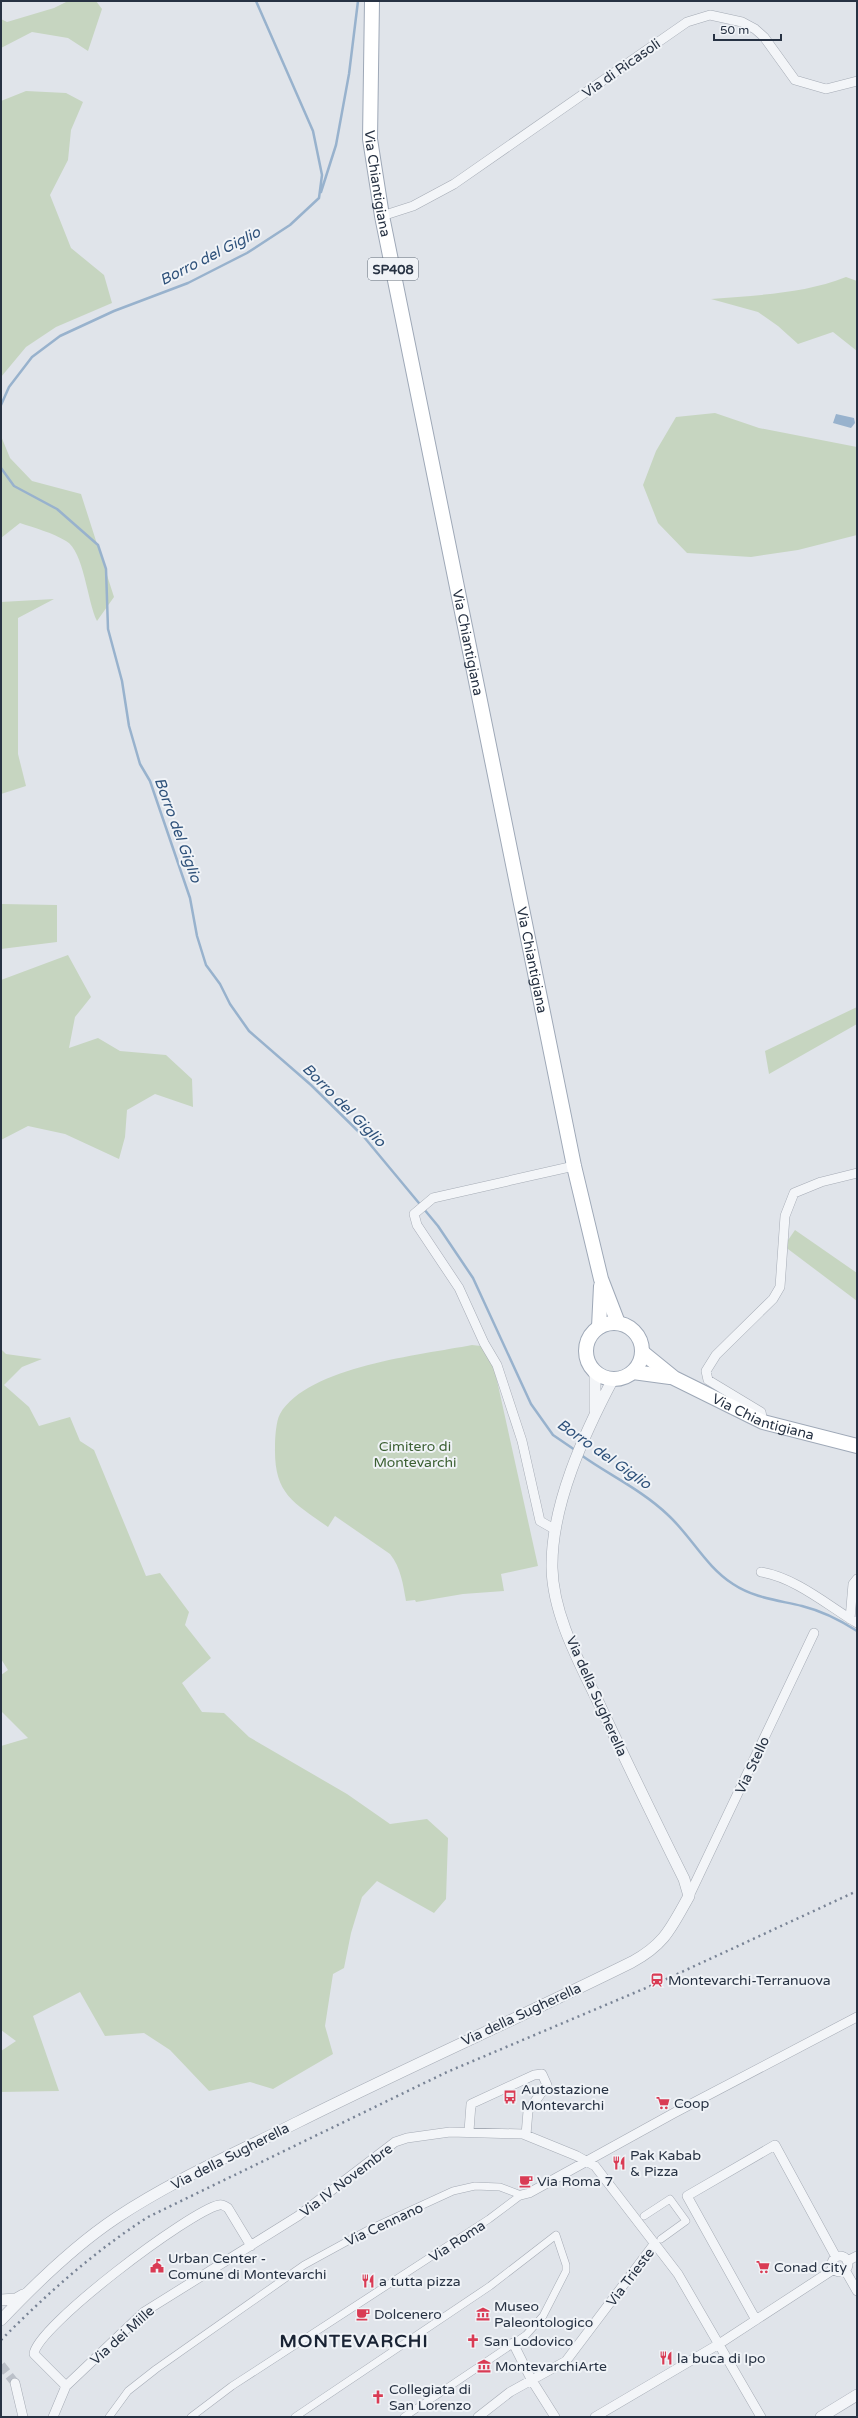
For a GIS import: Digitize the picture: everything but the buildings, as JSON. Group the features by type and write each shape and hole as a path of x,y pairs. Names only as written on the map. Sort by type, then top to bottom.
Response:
{"main road":[{"name":"Via Chiantigiana","path":"372,1 370,139 382,216 574,1166 601,1279 618,1323"},
{"name":"Via Chiantigiana","path":"599,1327 601,1279"},
{"path":"612,1379 595,1371 587,1357 586,1348 593,1333 599,1327 618,1323 633,1330 642,1344 642,1352 638,1366 633,1372"},
{"name":"Via Chiantigiana","path":"642,1352 674,1378 763,1422 857,1446"},
{"name":"Via Chiantigiana","path":"612,1379 620,1378 633,1372 674,1378"}],"street":[{"name":"Via di Ricasoli","path":"382,216 413,206 454,184 687,22 704,15 737,20 755,29 764,37 795,80 826,89 857,81"},
{"path":"554,1529 540,1520 522,1442 497,1365 484,1343 460,1288 417,1225 414,1214 433,1198 574,1166"},
{"path":"763,1422 761,1412 708,1380 706,1371 716,1355 773,1299 780,1287 785,1216 794,1193 821,1182 857,1173"},
{"path":"595,1371 595,1413"},
{"name":"Via della Sugherella","path":"1,2320 28,2292 115,2219 196,2172 653,1950 670,1930 689,1896 684,1879 574,1649 559,1606 552,1568 554,1529 584,1441 595,1413 612,1379"},
{"path":"761,1572 775,1574 826,1602 853,1621"},
{"path":"853,1621 853,1584 857,1579"},
{"name":"Via Stello","path":"689,1896 814,1633"},
{"path":"521,2195 529,2193 586,2161 857,2017"},
{"path":"469,2131 471,2104 534,2075 542,2074 547,2085 528,2111 526,2135"},
{"name":"Via IV Novembre","path":"251,2246 320,2201 374,2157 396,2142 407,2138 469,2131 526,2135 595,2166 658,2241 761,2417"},
{"path":"756,2320 687,2196 775,2145 836,2257"},
{"name":"Via Cennano","path":"109,2417 128,2391 163,2364 304,2265 368,2230 452,2191 475,2186 500,2187 521,2195"},
{"name":"Via Roma","path":"191,2417 232,2386 482,2224 521,2195"},
{"path":"644,2216 670,2199 686,2221 658,2241"},
{"path":"66,2386 34,2354 34,2349 48,2332 97,2286 165,2236 205,2211 219,2205 228,2208 251,2246"},
{"path":"295,2417 490,2286 556,2235 566,2265 566,2271 543,2316 526,2335 404,2417"},
{"name":"Via Trieste","path":"478,2417 510,2392 531,2379 566,2361 658,2241"},
{"name":"Via dei Mille","path":"53,2417 66,2386 144,2312 251,2246"},
{"path":"857,2256 846,2265 838,2272 834,2269 832,2263 836,2257 842,2256 846,2265 857,2291"},
{"path":"595,2417 719,2344 834,2269"},
{"name":"Via della Sugherella","path":"1,2300 16,2299 28,2292"},
{"path":"513,2343 531,2379 555,2417"},
{"path":"15,2383 23,2417"},
{"path":"821,2417 857,2395"}],"green space":[{"path":"68,1 96,1 102,9 88,51 68,38 32,32 1,48 1,19 7,22 54,8"},
{"path":"26,91 66,93 83,102 71,130 68,160 50,195 71,248 104,275 112,303 56,327 26,347 1,377 1,101"},
{"path":"846,277 857,281 857,351 833,332 798,344 778,326 758,312 711,299 780,293 830,283"},
{"path":"715,413 759,428 857,447 857,535 798,550 751,557 687,553 658,523 643,485 656,451 676,417"},
{"path":"1,436 10,458 32,481 81,494 114,597 97,621 81,565 72,546 61,538 50,533 20,523 1,538"},
{"path":"54,599 18,618 18,754 26,786 1,794 1,602"},
{"path":"1,904 57,905 57,942 1,949"},
{"path":"68,955 91,997 75,1017 69,1048 98,1038 120,1051 166,1055 192,1079 193,1107 155,1094 127,1110 125,1137 119,1159 65,1134 28,1126 1,1140 1,980"},
{"path":"857,1007 857,1024 769,1074 765,1051"},
{"path":"795,1230 857,1273 857,1301 784,1246"},
{"name":"Cimitero di Montevarchi","path":"472,1345 481,1346 494,1367 538,1566 501,1574 504,1591 463,1594 416,1602 415,1600 406,1601 403,1582 397,1565 390,1554 335,1516 328,1527 305,1511 288,1495 278,1476 276,1463 275,1439 278,1421 280,1414 294,1398 315,1384 340,1374 367,1365"},
{"path":"1,1349 6,1354 42,1359 22,1367 4,1385 29,1407 39,1426 70,1417 80,1441 94,1450 146,1576 160,1573 189,1612 185,1625 211,1658 182,1683 202,1712 224,1713 249,1737 347,1794 390,1824 427,1819 448,1838 446,1899 434,1913 377,1881 362,1897 351,1933 344,1968 333,1974 325,2026 333,2054 273,2089 250,2082 209,2091 170,2050 144,2033 105,2036 80,1992 33,2016 59,2091 1,2092 1,2051 16,2041 1,2030 1,1746 28,1738 1,1711 1,1675 8,1670 1,1659"}],"water":[{"path":"836,414 854,418 855,423 851,428 833,423"}],"waterway":[{"name":"Borro del Giglio","path":"1,405 9,387 32,357 60,336 114,311 188,283 247,253 290,225 319,198 322,175 313,131 256,1"},
{"path":"321,192 336,145 349,74 358,1"},
{"name":"Borro del Giglio","path":"1,468 14,486 57,509 98,545 106,569 108,629 122,681 129,726 140,764 150,781 190,898 197,936 206,965 220,984 230,1004 249,1031 311,1085 364,1137 438,1226 473,1278 531,1404 553,1435 575,1450"},
{"name":"Borro del Giglio","path":"581,1455 658,1506 676,1523 715,1569 733,1584 757,1596 817,1610 857,1631"}],"tunnel":[{"path":"1,2365 15,2383"}],"railway":[{"path":"1,2340 71,2275 108,2245 148,2217 447,2072 660,1982 857,1891"}],"place":[{"name":"Montevarchi-Terranuova","path":"657,1980"},
{"name":"Autostazione Montevarchi","path":"510,2097"},
{"name":"Coop","path":"663,2103"},
{"name":"Pak Kabab & Pizza","path":"619,2163"},
{"name":"Via Roma 7","path":"526,2181"},
{"name":"Urban Center - Comune di Montevarchi","path":"157,2266"},
{"name":"Conad City","path":"763,2267"},
{"name":"a tutta pizza","path":"368,2281"},
{"name":"Dolcenero","path":"363,2314"},
{"name":"Museo Paleontologico","path":"483,2314"},
{"name":"San Lodovico","path":"473,2341"},
{"name":"la buca di Ipo","path":"666,2358"},
{"name":"MontevarchiArte","path":"484,2366"},
{"name":"Collegiata di San Lorenzo","path":"378,2397"}],"district":[{"name":"MONTEVARCHI","path":"354,2341"}]}
